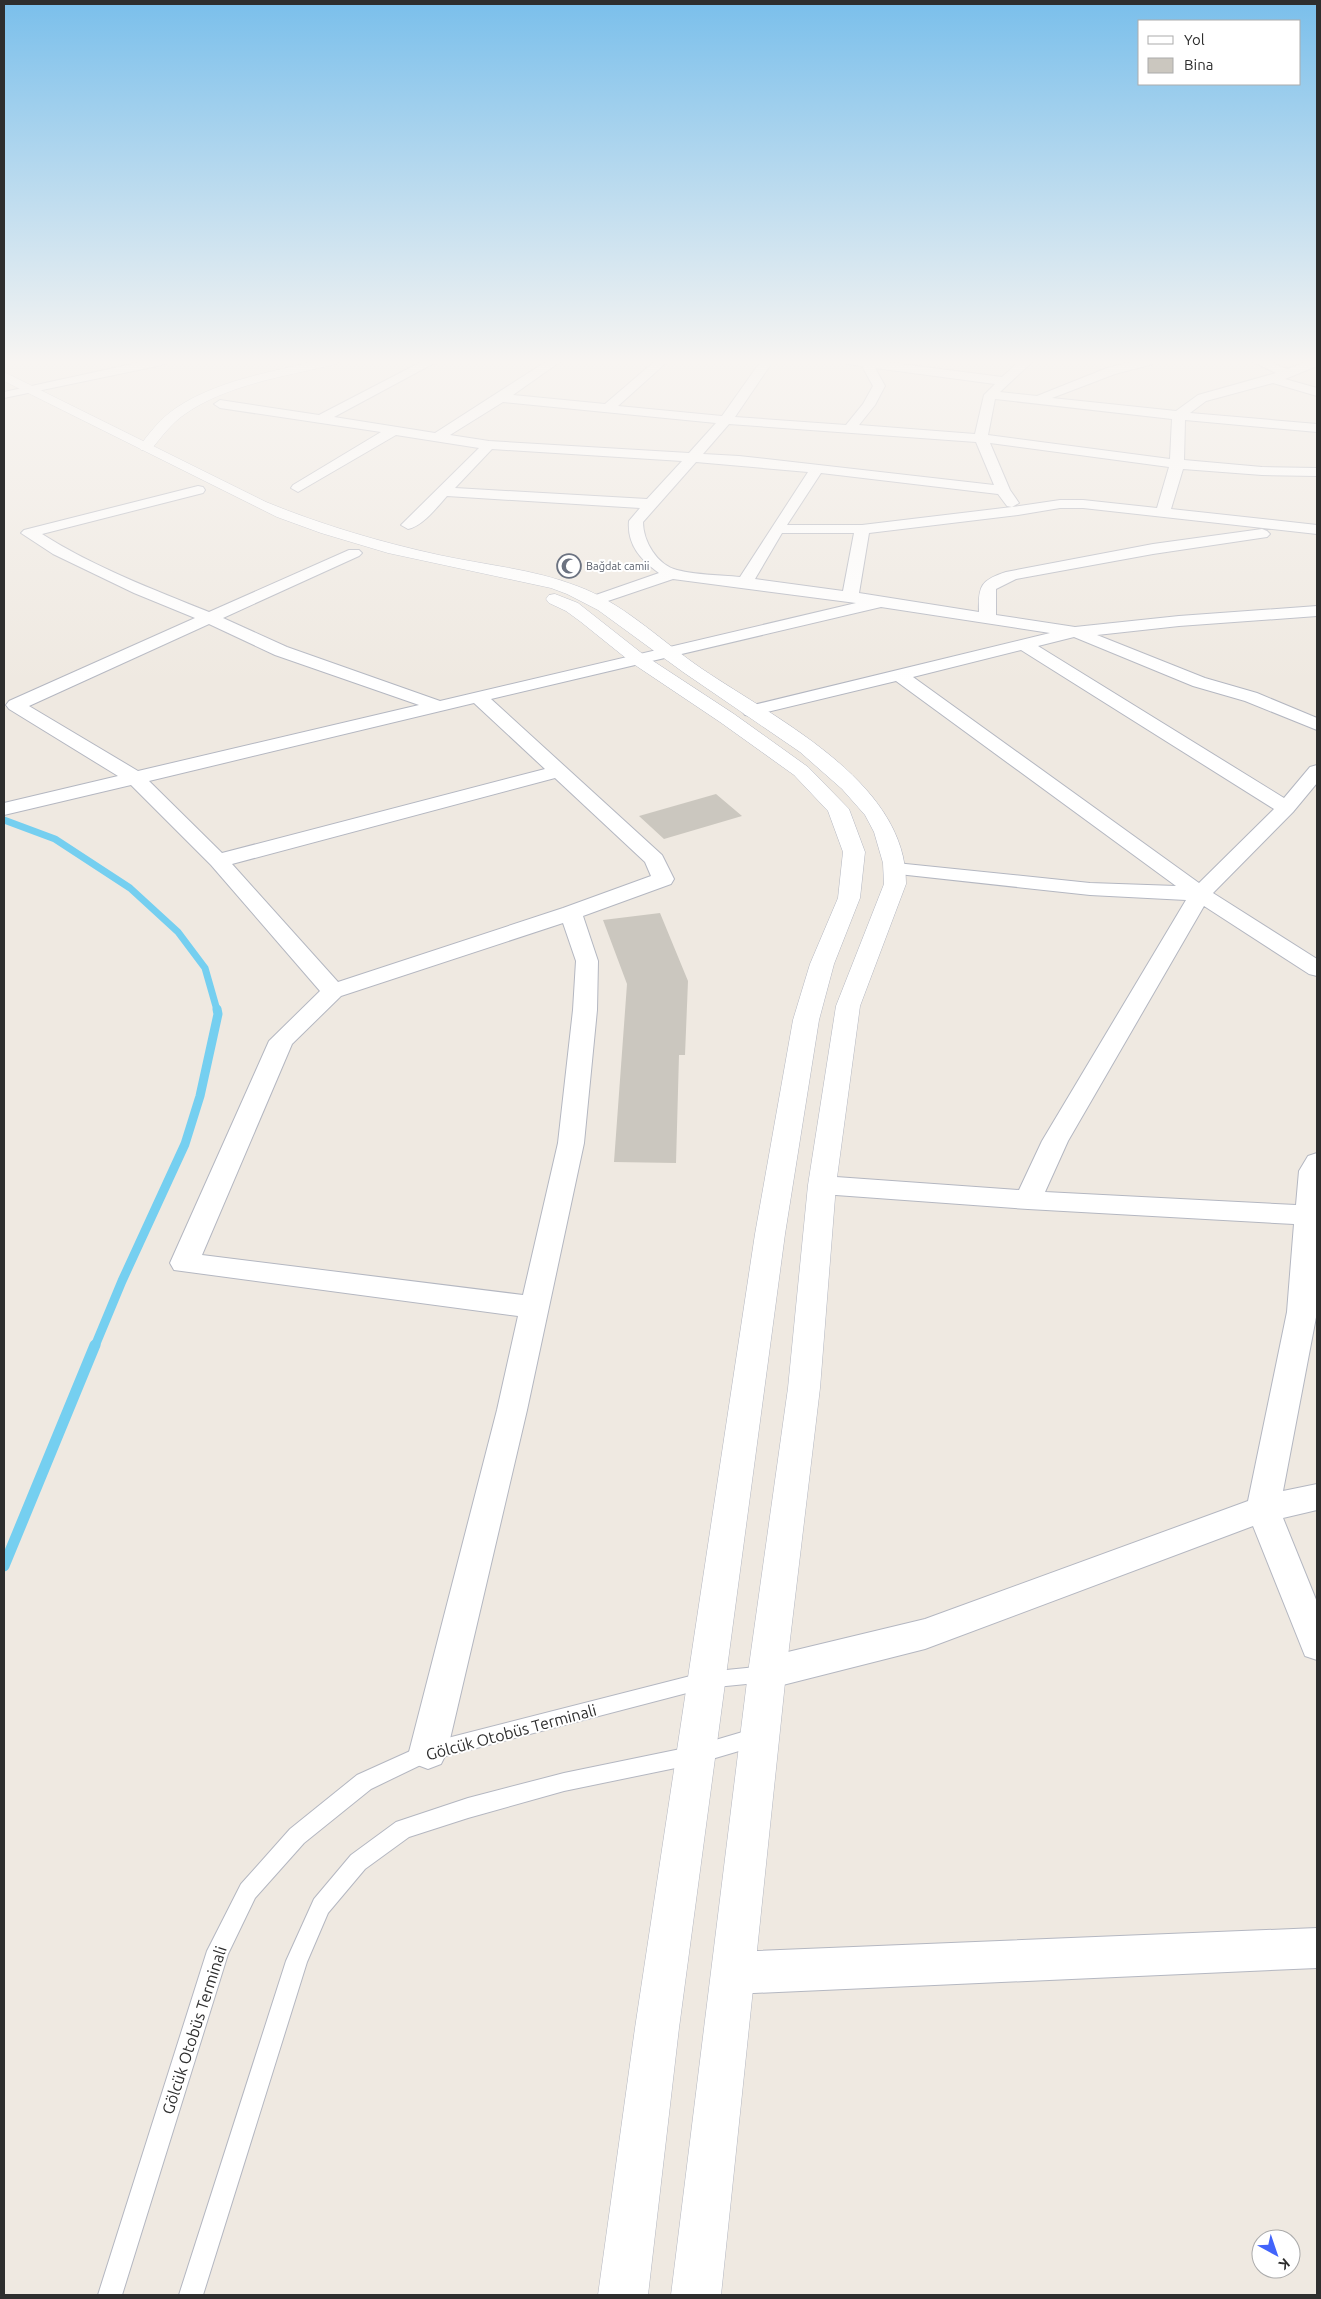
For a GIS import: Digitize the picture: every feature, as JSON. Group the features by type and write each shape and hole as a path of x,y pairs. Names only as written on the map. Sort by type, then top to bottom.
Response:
{"main road":[{"path":"158,468 262,522 314,541 378,560 518,588 557,600 587,618 638,659 784,758 815,784 838,809 854,852 854,866 848,898 822,964 806,1020 788,1115 657,2028 623,2295"},
{"path":"188,468 261,505 336,535 402,552 555,584 596,600 834,769 852,786 882,825 896,869 895,884 890,902 848,1006 822,1185 804,1388 767,1674 696,2295"}],"street":[{"path":"298,488 331,468"},
{"path":"408,525 466,468"},
{"path":"681,468 636,521 634,533 652,561 670,574 746,582 1075,632 1198,682 1251,697 1317,724"},
{"path":"810,468 1003,490"},
{"path":"994,468 1003,490 1018,511"},
{"path":"1163,513 1176,468"},
{"path":"1223,468 1262,472 1317,472"},
{"path":"746,582 777,529 817,469"},
{"path":"198,490 29,533 58,551 140,590 210,618 281,651 438,706"},
{"path":"444,492 650,504"},
{"path":"777,529 862,529 1018,511 1060,504 1083,504 1163,513 1315,535"},
{"path":"850,598 862,529"},
{"path":"988,618 987,589 991,583 1012,575 1153,549 1290,531 1315,535"},
{"path":"8,702 210,618 354,553"},
{"path":"596,600 654,582 670,574"},
{"path":"4,809 880,602"},
{"path":"751,710 1075,632 1179,621 1317,611"},
{"path":"1024,645 1286,808"},
{"path":"898,676 1200,894 1317,969"},
{"path":"478,696 655,859 663,878 571,913 333,991 281,1041 184,1263 534,1307"},
{"path":"8,702 136,778 218,862 333,991"},
{"path":"1295,715 1317,712"},
{"path":"218,862 559,770"},
{"path":"1028,1200 1056,1141 1200,894 1286,808 1317,771"},
{"path":"896,869 1090,888 1200,894"},
{"path":"428,1752 512,1410 571,1143 585,1010 587,961 571,913"},
{"path":"1317,1162 1312,1171 1313,1215 1302,1312 1263,1508 1317,1645"},
{"path":"822,1185 1028,1200 1313,1215"},
{"path":"767,1674 925,1634 1263,1508 1317,1497"},
{"path":"733,1973 1317,1948"}],"lane":[{"name":"Gölcük Otobüs Terminali","path":"110,2295 218,1951 248,1891 297,1836 364,1782 428,1752 706,1680 767,1674"},
{"path":"191,2295 297,1961 321,1906 358,1862 403,1829 468,1808 564,1782 696,1755 760,1735"}],"building":[{"path":"716,794 742,816 664,839 639,816"},
{"path":"660,913 688,981 685,1055 679,1055 676,1163 614,1162 627,984 603,920"}],"waterway":[{"path":"4,820 55,839 130,888 178,932 205,968 217,1010"},
{"path":"95,1346 122,1281 185,1144 200,1096 218,1014 217,1009"},
{"path":"4,1566 95,1345"}],"place":[{"name":"Bağdat camii","path":"569,566"}]}
